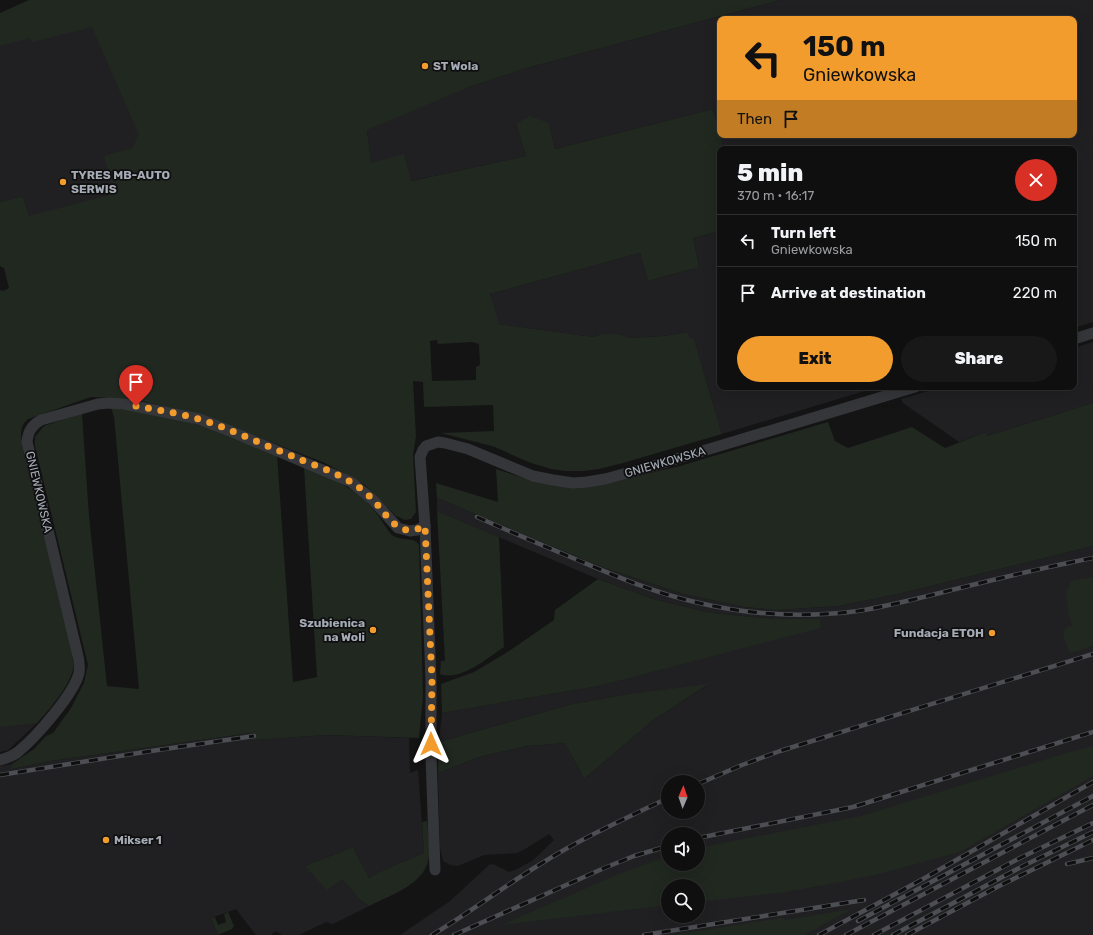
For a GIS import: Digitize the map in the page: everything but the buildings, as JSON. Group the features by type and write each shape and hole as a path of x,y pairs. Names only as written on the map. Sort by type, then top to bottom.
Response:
{"street":[{"path":"1077,338 1093,333"},
{"name":"GNIEWKOWSKA","path":"0,760 8,758 19,752 38,732 70,693 79,673 77,652 27,442 28,435 34,424 41,420 84,408 109,403 124,404 199,419 351,482 373,500 398,528 410,531 417,530 425,526 420,458 426,446 438,442 468,449 533,476 560,481 587,482 605,479 653,466 905,390"},
{"path":"425,526 432,680 431,756 435,870"}],"shaded area":[{"path":"29,0 780,0 527,68 469,87 367,130 371,163 404,154 411,181 526,156 516,124 530,116 549,123 555,149 713,109 717,124 717,138 721,138 723,146 717,146 717,232 693,238 699,267 648,281 640,253 490,294 499,324 593,337 611,334 625,336 628,338 664,336 688,332 690,339 694,339 722,434 599,469 565,471 551,469 528,462 495,447 441,433 494,431 493,405 424,407 423,382 413,381 416,436 413,455 416,512 411,519 405,520 396,516 365,485 325,463 201,415 133,399 91,397 28,419 22,426 22,444 70,644 73,669 63,691 37,723 0,727 0,290 3,291 9,288 4,268 0,266 0,202 23,196 29,216 114,194 104,156 132,148 139,135 92,27 32,42 30,38 0,46 0,13","holes":["437,340 438,344 472,342 479,344 480,365 476,367 476,380 432,381 430,341"]},
{"path":"780,0 1093,0 1093,322 1077,327 1077,146 723,146 721,138 1077,138 1077,16 720,16"},
{"path":"87,8 151,143 103,211 34,232 23,196 0,202 0,41"},
{"path":"717,17 717,124 713,109 555,149 549,123 516,124 526,156 410,181 371,163 367,130 249,47 469,87 527,68"},
{"path":"717,232 717,390 868,390 722,434 694,339 690,339 687,332 664,336 628,338 598,335 593,337 498,324 490,294 640,253 648,281 689,270 699,266 693,238"},
{"path":"1093,342 1093,403 987,436 986,432 959,442 903,403 901,399 932,390 1077,390 1077,347"},
{"path":"1093,403 1093,546 898,594 839,606 777,610 745,607 684,594 602,567 437,498 436,483 498,502 496,469 530,480 599,485 680,466 828,422 835,441 848,448 912,427 945,448 986,432 987,436"},
{"path":"111,407 189,422 215,430 277,455 293,682 317,677 304,467 336,481 359,495 373,509 392,535 417,542 419,545 423,696 419,738 326,735 253,740 251,733 50,761 12,769 12,764 34,749 46,736 53,733 71,708 84,683 88,665 35,446 35,437 44,426 82,413 89,516 107,686 139,689 114,417"},
{"path":"437,498 602,567 684,594 745,607 777,610 839,606 898,594 1093,546 1093,935 400,935 450,901 490,864 509,872 515,870 532,861 554,840 549,834 517,853 484,855 458,866 450,865 443,861 440,848 438,773 482,756 528,746 565,743 584,779 652,721 708,685 628,694 572,704 439,742 442,713 598,686 819,619 775,619 711,613 653,599 598,579 437,511"},
{"path":"437,511 499,537 504,647 465,672 448,676 440,674 441,661 445,661"},
{"path":"1093,577 1093,646 1070,653 1063,635 1065,628 1072,625 1069,616 1066,591 1070,587 1070,581"},
{"path":"598,579 653,599 711,613 775,619 820,619 821,628 598,686 442,713 441,684 474,672 506,653 554,620 555,610"},
{"path":"0,660 52,706 37,723 8,750 0,752"},
{"path":"709,684 652,721 584,779 565,743 528,746 482,756 438,773 439,742 572,704 628,694"},
{"path":"252,733 253,740 326,735 409,738 410,773 418,770 424,853 379,872 369,878 353,847 305,866 342,879 359,899 369,906 333,924 326,922 299,935 282,935 276,931 271,935 256,935 236,909 211,918 218,935 0,935 0,766 12,764 13,769 50,761"},
{"path":"1093,746 1093,776 960,852 879,874 831,884 785,892 705,901 705,879 661,879 661,906 501,925 619,874 661,859 661,871 705,871 705,847 861,816"},
{"path":"427,821 429,855 427,865 422,873 407,887 369,906 359,899 342,879 327,890 305,866 353,847 369,878 379,872 424,853 422,822"},
{"path":"852,909 804,935 672,935 782,918 786,920"},
{"path":"228,912 234,926 232,929 218,935 211,918 215,917 218,925 226,922 224,914"}],"railway":[{"path":"477,517 608,573 666,594 735,610 776,614 797,615 838,613 872,609 1030,571 1093,558"},
{"path":"705,781 780,751 1093,654"},
{"path":"705,837 853,807 1093,732"},
{"path":"0,775 254,736"},
{"path":"819,935 923,879 1093,782"},
{"path":"858,921 1093,796"},
{"path":"432,935 526,873 570,847 661,801"},
{"path":"846,935 1093,805"},
{"path":"874,935 1020,858 1093,823"},
{"path":"893,935 1023,866 1093,832"},
{"path":"907,935 999,886 1093,840"},
{"path":"454,935 602,869 634,856 661,848"},
{"path":"1067,864 1093,858"},
{"path":"644,935 864,900"}],"place":[{"name":"ST Wola","path":"425,66"},
{"name":"TYRES MB-AUTO SERWIS","path":"63,182"},
{"name":"Szubienica na Woli","path":"373,630"},
{"name":"Fundacja ETOH","path":"992,633"},
{"name":"Mikser 1","path":"106,840"}],"route":[{"path":"136,406 199,419 338,475 351,482 373,500 398,528 410,531 417,530 425,526 432,680 431,744"}]}
